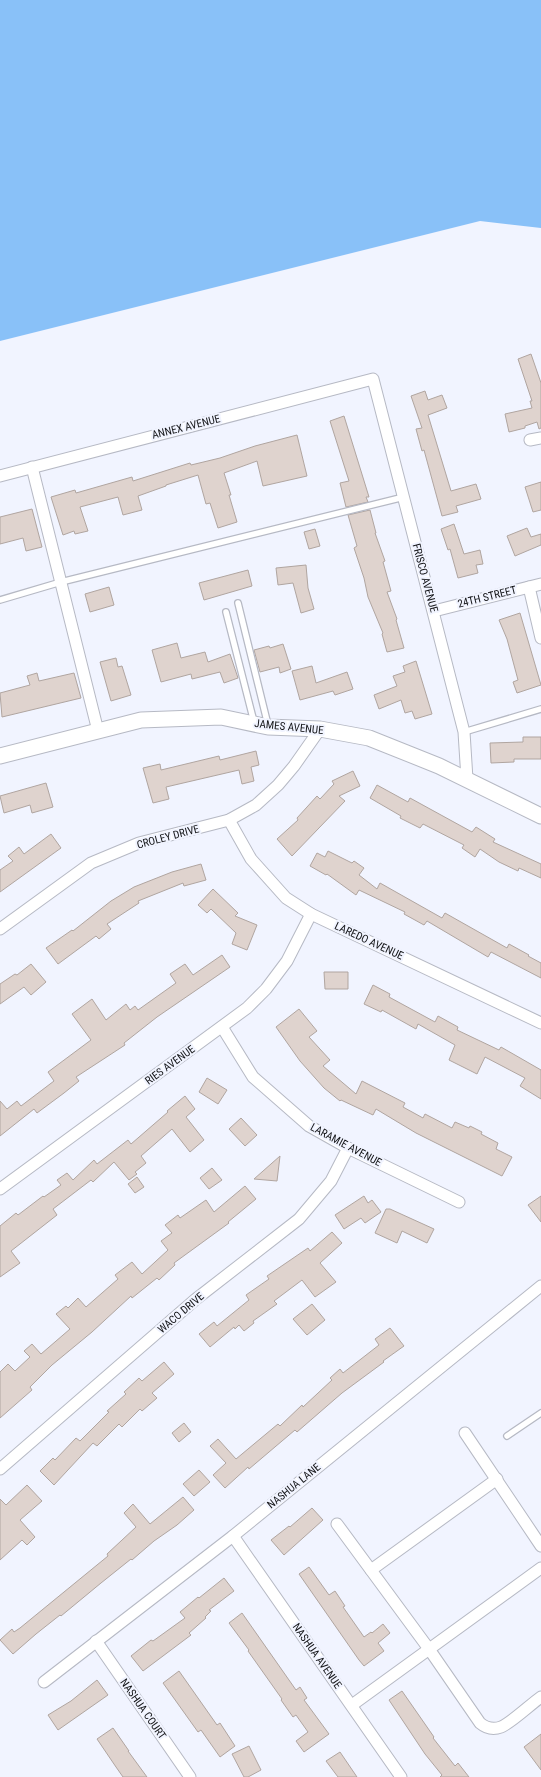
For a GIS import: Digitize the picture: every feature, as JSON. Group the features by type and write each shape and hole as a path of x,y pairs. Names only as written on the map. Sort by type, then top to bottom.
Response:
{"street":[{"name":"ANNEX AVENUE","path":"0,476 372,379"},
{"name":"FRISCO AVENUE","path":"372,379 434,611 464,732 467,779"},
{"path":"530,440 541,438"},
{"path":"32,467 98,731"},
{"name":"24TH STREET","path":"434,611 541,584"},
{"path":"529,587 541,638"},
{"name":"JAMES AVENUE","path":"0,756 141,720 222,717 261,725 320,729 369,738 467,779 541,816"},
{"name":"CROLEY DRIVE","path":"0,929 91,863 139,843 229,820 256,805 278,785 294,766 320,729"},
{"name":"LAREDO AVENUE","path":"229,820 255,865 286,898 310,914 541,1023"},
{"name":"RIES AVENUE","path":"0,1189 247,1008 266,989 287,961 310,914"},
{"name":"LARAMIE AVENUE","path":"222,1027 253,1077 309,1126 348,1148 459,1202"},
{"name":"WACO DRIVE","path":"0,1469 196,1299 299,1219 331,1181 348,1148"},
{"name":"NASHUA LANE","path":"44,1682 233,1536 541,1286"},
{"path":"465,1433 541,1546"},
{"path":"371,1570 497,1479"},
{"path":"337,1524 429,1649 480,1723 485,1727 500,1727 541,1697"},
{"name":"NASHUA AVENUE","path":"233,1536 401,1777"},
{"path":"352,1705 541,1568"},
{"name":"NASHUA COURT","path":"96,1641 190,1777"}],"lane":[{"path":"0,600 61,582 404,497"},
{"path":"238,603 261,725"},
{"path":"226,612 261,725"},
{"path":"464,732 541,709"},
{"path":"507,1436 541,1413"}],"water":[{"path":"0,0 541,0 541,228 480,221 0,341"}],"building":[{"path":"531,354 541,383 541,428 539,429 537,422 525,426 525,428 509,432 505,414 532,408 530,401 532,401 518,359"},
{"path":"425,391 428,400 442,395 447,408 428,415 451,491 476,484 481,499 456,506 458,512 442,516 424,450 422,451 416,429 422,428 411,396"},
{"path":"344,416 369,497 366,497 368,502 346,507 340,483 349,481 330,421"},
{"path":"297,435 307,476 263,486 257,461 224,473 237,522 218,528 210,503 206,504 198,475 138,496 142,510 123,515 118,497 80,507 88,531 75,534 74,531 63,535 51,497 75,490 76,493 132,477 133,481 190,463 191,465 220,458 255,446"},
{"path":"541,482 541,510 533,512 525,487"},
{"path":"32,509 42,547 26,551 23,538 0,544 0,517"},
{"path":"370,510 375,533 385,561 383,562 391,591 387,592 397,619 396,620 404,648 387,652 383,633 368,597 364,578 354,548 357,546 348,515"},
{"path":"454,524 464,554 480,550 483,564 476,565 478,573 458,578 450,549 448,550 441,529"},
{"path":"527,528 531,537 541,534 541,545 515,556 507,536"},
{"path":"315,529 320,546 309,549 304,532"},
{"path":"306,565 308,588 314,609 301,613 293,583 278,585 276,568"},
{"path":"248,570 252,586 204,600 199,583"},
{"path":"109,587 114,605 90,612 85,594"},
{"path":"520,613 541,685 517,693 513,682 518,680 507,639 499,620"},
{"path":"177,643 181,658 205,652 208,662 230,654 238,678 224,683 220,672 192,679 191,674 161,682 152,650"},
{"path":"283,644 291,669 280,673 279,667 260,672 254,650 269,646 270,648"},
{"path":"116,658 118,667 122,666 131,695 111,701 100,662"},
{"path":"416,661 432,714 415,719 412,711 405,713 401,700 379,709 374,695 397,686 393,676 405,672 403,666"},
{"path":"312,666 316,683 347,672 353,689 335,695 333,691 300,700 292,671"},
{"path":"37,673 39,681 74,673 81,698 2,717 0,693 30,685 27,676"},
{"path":"523,737 541,737 541,759 514,759 514,762 491,763 490,743 523,742"},
{"path":"256,751 259,765 251,767 254,781 242,784 239,770 166,787 169,799 153,803 143,768 160,764 161,770 219,756 220,760"},
{"path":"353,771 360,786 339,796 345,801 292,856 277,839 298,820 297,818 317,796 320,799 334,784 332,781"},
{"path":"46,783 53,807 32,813 30,805 4,813 0,796"},
{"path":"377,785 408,802 410,798 472,832 476,827 495,839 493,842 541,864 541,878 519,868 518,871 499,862 480,849 475,857 462,848 464,845 423,824 420,828 400,818 401,816 370,798"},
{"path":"51,834 61,848 0,892 0,870 13,861 8,856 19,847 24,854"},
{"path":"328,851 352,863 354,861 364,868 359,875 377,889 380,883 442,918 445,913 507,948 509,944 529,955 528,956 541,963 541,978 491,952 488,957 427,921 424,925 404,914 405,912 359,890 356,895 327,874 326,875 310,866 317,853 325,857"},
{"path":"201,864 206,880 184,886 183,883 138,901 139,903 107,924 111,929 99,939 96,936 58,964 46,948 72,930 73,931 111,901 134,887 172,872"},
{"path":"213,889 238,913 235,916 257,925 247,950 232,944 236,933 211,909 207,913 198,905"},
{"path":"222,955 230,967 157,1017 124,1043 125,1045 76,1077 79,1081 37,1113 34,1109 0,1136 0,1101 7,1109 17,1101 21,1106 54,1081 48,1072 91,1040 72,1014 92,999 106,1020 126,1004 130,1010 135,1006 138,1010 176,983 170,974 185,964 193,975"},
{"path":"31,964 46,982 31,995 24,987 0,1004 0,984 15,974 17,975"},
{"path":"324,972 348,972 348,989 325,989"},
{"path":"373,985 390,994 389,997 435,1022 438,1016 458,1027 457,1030 499,1050 501,1047 541,1070 541,1099 520,1086 525,1078 485,1057 477,1074 449,1060 455,1045 418,1024 416,1029 382,1010 381,1012 364,1004"},
{"path":"299,1009 317,1031 309,1037 330,1060 323,1066 356,1094 362,1081 405,1103 403,1107 423,1118 425,1114 452,1128 455,1122 469,1128 470,1126 482,1132 481,1134 498,1143 496,1149 512,1157 502,1176 416,1133 376,1109 373,1115 341,1100 340,1101 324,1088 300,1061 276,1027"},
{"path":"207,1078 227,1090 218,1104 199,1092"},
{"path":"185,1096 195,1109 186,1117 204,1140 190,1152 172,1129 141,1156 146,1163 135,1172 137,1174 129,1180 114,1162 93,1182 91,1180 53,1209 57,1215 11,1251 20,1263 0,1277 0,1226 16,1213 18,1215 43,1196 44,1197 61,1185 57,1180 67,1173 73,1180 94,1160 97,1164 128,1140 131,1144"},
{"path":"241,1118 257,1135 245,1146 229,1129"},
{"path":"280,1156 277,1181 254,1179"},
{"path":"212,1168 222,1180 209,1189 200,1178"},
{"path":"137,1177 144,1187 135,1193 128,1184"},
{"path":"245,1186 256,1199 228,1222 229,1223 174,1263 175,1265 159,1280 157,1278 132,1298 131,1296 92,1332 52,1365 30,1387 32,1390 0,1418 0,1372 8,1364 15,1371 30,1357 24,1351 32,1344 41,1354 70,1329 56,1314 66,1306 68,1308 78,1298 86,1307 118,1279 115,1275 132,1262 142,1274 168,1250 161,1241 172,1233 165,1225 178,1215 180,1218 206,1200 214,1212"},
{"path":"364,1196 368,1203 372,1200 381,1212 365,1223 361,1218 344,1229 335,1215"},
{"path":"541,1196 541,1222 528,1205"},
{"path":"386,1209 390,1209 434,1229 427,1243 402,1231 397,1243 375,1233"},
{"path":"332,1232 342,1243 320,1263 336,1282 315,1297 302,1280 274,1301 277,1304 253,1321 254,1323 244,1331 239,1325 235,1329 234,1327 210,1347 199,1334 214,1322 217,1326 249,1300 246,1295 269,1279 267,1276 308,1248 310,1251"},
{"path":"312,1304 325,1320 307,1335 293,1319"},
{"path":"390,1328 404,1346 342,1393 297,1432 295,1430 249,1469 248,1467 225,1488 213,1475 226,1463 210,1446 218,1439 236,1459 278,1424 280,1426 302,1405 303,1407 332,1380 330,1378 340,1369 343,1373 379,1345 375,1339"},
{"path":"164,1362 174,1374 152,1393 157,1398 142,1411 140,1409 122,1427 119,1424 97,1446 93,1443 54,1485 40,1471 53,1458 55,1460 76,1438 80,1441 109,1412 107,1411 126,1394 124,1392 139,1378 142,1381"},
{"path":"184,1423 191,1432 179,1442 172,1433"},
{"path":"199,1470 210,1482 194,1496 183,1484"},
{"path":"27,1485 42,1501 20,1520 35,1537 27,1545 22,1540 0,1560 0,1499 6,1505"},
{"path":"183,1497 194,1510 177,1525 154,1541 61,1616 60,1615 36,1634 13,1654 0,1640 12,1629 14,1632 20,1628 108,1556 107,1554 136,1527 124,1513 133,1504 150,1524"},
{"path":"312,1508 323,1520 284,1555 271,1540 289,1526 290,1527"},
{"path":"309,1567 329,1595 335,1591 345,1606 343,1607 364,1637 371,1632 372,1633 383,1624 390,1633 378,1643 384,1651 364,1666 299,1574"},
{"path":"224,1578 234,1591 209,1610 211,1611 205,1617 206,1618 189,1633 191,1635 143,1671 131,1656 151,1640 153,1641 185,1618 180,1612"},
{"path":"242,1613 296,1690 300,1687 307,1698 304,1700 329,1734 304,1752 296,1741 308,1732 296,1715 293,1717 248,1651 249,1650 229,1623"},
{"path":"179,1671 217,1725 220,1723 235,1746 220,1757 201,1730 198,1732 163,1683"},
{"path":"97,1680 108,1695 58,1730 48,1715 71,1701"},
{"path":"402,1691 434,1737 433,1738 455,1766 458,1763 469,1777 440,1777 442,1775 425,1754 389,1700"},
{"path":"113,1728 147,1777 123,1777 116,1767 97,1739"},
{"path":"541,1734 541,1770 524,1747"},
{"path":"249,1746 261,1770 248,1777 244,1777 232,1754"},
{"path":"340,1752 357,1777 338,1777 326,1761"}]}
